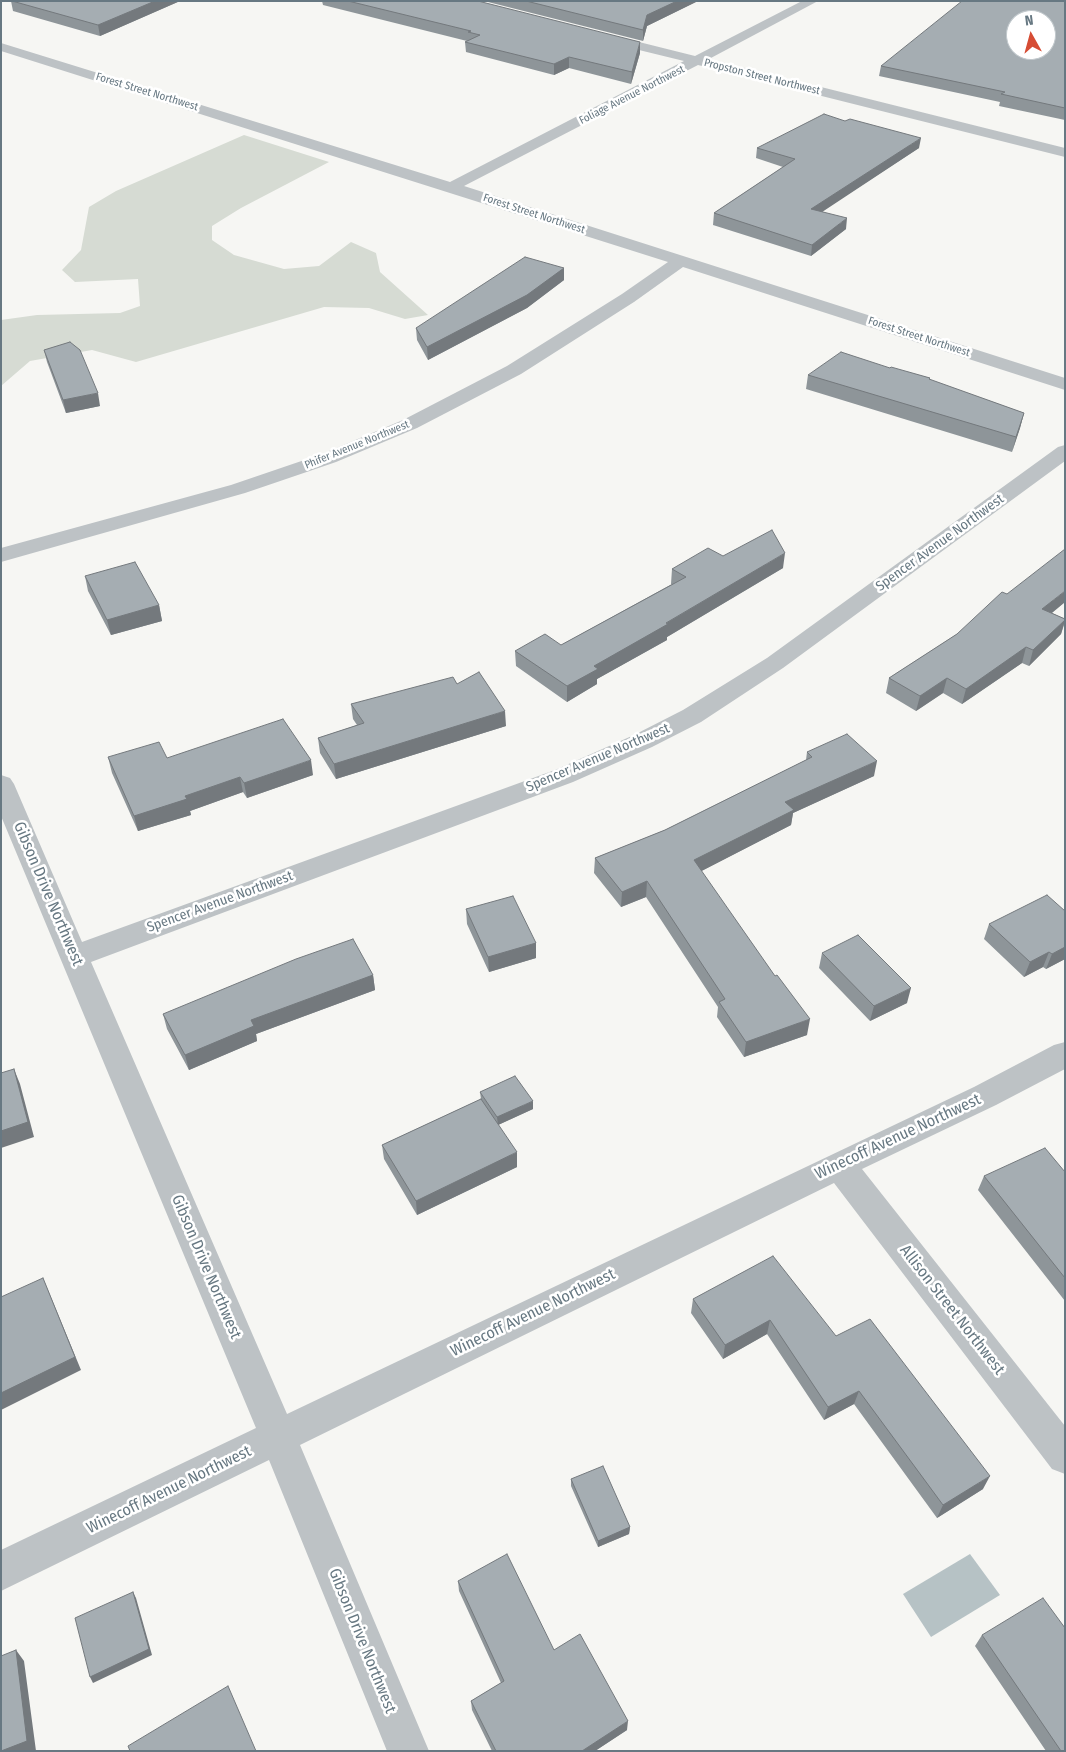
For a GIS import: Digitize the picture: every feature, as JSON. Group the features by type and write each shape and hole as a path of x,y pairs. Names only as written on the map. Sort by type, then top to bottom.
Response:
{"street":[{"name":"Foliage Avenue Northwest","path":"451,188 812,1"},
{"name":"Propston Street Northwest","path":"592,34 1065,153"},
{"name":"Forest Street Northwest","path":"1,47 1065,384"},
{"name":"Phifer Avenue Northwest","path":"1,555 238,488 329,458 410,424 514,370 628,298 681,261"},
{"name":"Spencer Avenue Northwest","path":"74,956 564,776 643,741 692,716 775,663 1065,451"},
{"name":"Gibson Drive Northwest","path":"1,784 278,1437 408,1751"},
{"name":"Winecoff Avenue Northwest","path":"1,1571 985,1096 1065,1054"},
{"name":"Allison Street Northwest","path":"839,1165 1065,1456"}],"shaded area":[{"path":"244,135 329,162 241,208 212,226 212,240 234,255 284,269 319,266 351,242 376,253 380,272 428,315 405,319 369,308 324,307 136,362 92,350 30,361 1,386 1,320 37,315 120,313 140,306 138,279 75,282 62,270 81,250 89,207 116,191"},
{"path":"970,1554 1000,1595 931,1637 903,1594"}],"building":[{"path":"12,1 155,1 98,25"},
{"path":"348,1 478,1 640,42 632,72 569,57 554,64 465,42 480,35 468,32 471,31"},
{"path":"526,1 677,1 647,15 643,30"},
{"path":"962,1 1065,1 1065,108 1001,94 1005,92 881,66"},
{"path":"824,114 845,121 850,119 921,138 811,209 847,218 812,245 714,213 795,159 757,148"},
{"path":"525,257 564,268 527,295 427,347 416,328"},
{"path":"70,342 80,350 98,393 63,400 44,350"},
{"path":"841,352 890,368 930,378 1024,413 1016,437 808,375"},
{"path":"772,530 785,553 666,623 668,624 594,666 598,669 567,686 515,651 545,634 561,645 686,577 672,569 708,548 723,556"},
{"path":"1065,549 1065,591 1042,609 1065,620 1033,650 1026,647 966,689 947,678 920,696 889,678 957,634 1002,592 1007,594"},
{"path":"135,562 159,605 107,620 85,576"},
{"path":"479,672 505,711 334,764 318,738 364,723 351,704 453,677 457,684"},
{"path":"283,719 311,760 244,783 240,777 185,796 187,799 134,816 108,757 159,742 167,758"},
{"path":"847,734 877,761 785,802 794,810 694,860 775,976 777,975 810,1019 746,1042 719,1002 725,999 647,881 622,892 595,858 665,830 812,757 807,752"},
{"path":"1047,895 1065,911 1065,947 1052,954 1049,952 1030,962 989,924"},
{"path":"513,896 536,943 488,957 466,909"},
{"path":"858,935 911,988 874,1006 822,953"},
{"path":"353,939 373,975 251,1020 254,1026 185,1055 163,1014 296,959"},
{"path":"14,1069 28,1122 1,1131 1,1073"},
{"path":"515,1076 533,1101 497,1117 480,1092"},
{"path":"481,1099 517,1152 416,1201 382,1145"},
{"path":"1045,1148 1065,1172 1065,1278 984,1176"},
{"path":"773,1256 836,1336 870,1319 990,1476 943,1505 859,1391 828,1407 770,1320 725,1345 693,1299"},
{"path":"43,1278 75,1357 1,1393 1,1297"},
{"path":"603,1466 630,1527 598,1541 571,1479"},
{"path":"507,1554 554,1650 580,1634 628,1721 582,1751 496,1751 471,1701 504,1681 458,1581"},
{"path":"133,1592 149,1649 90,1677 75,1618"},
{"path":"1043,1598 1065,1628 1065,1751 1061,1751 982,1635"},
{"path":"16,1650 27,1741 1,1751 1,1656"},
{"path":"228,1686 256,1751 130,1751 128,1746"}]}
